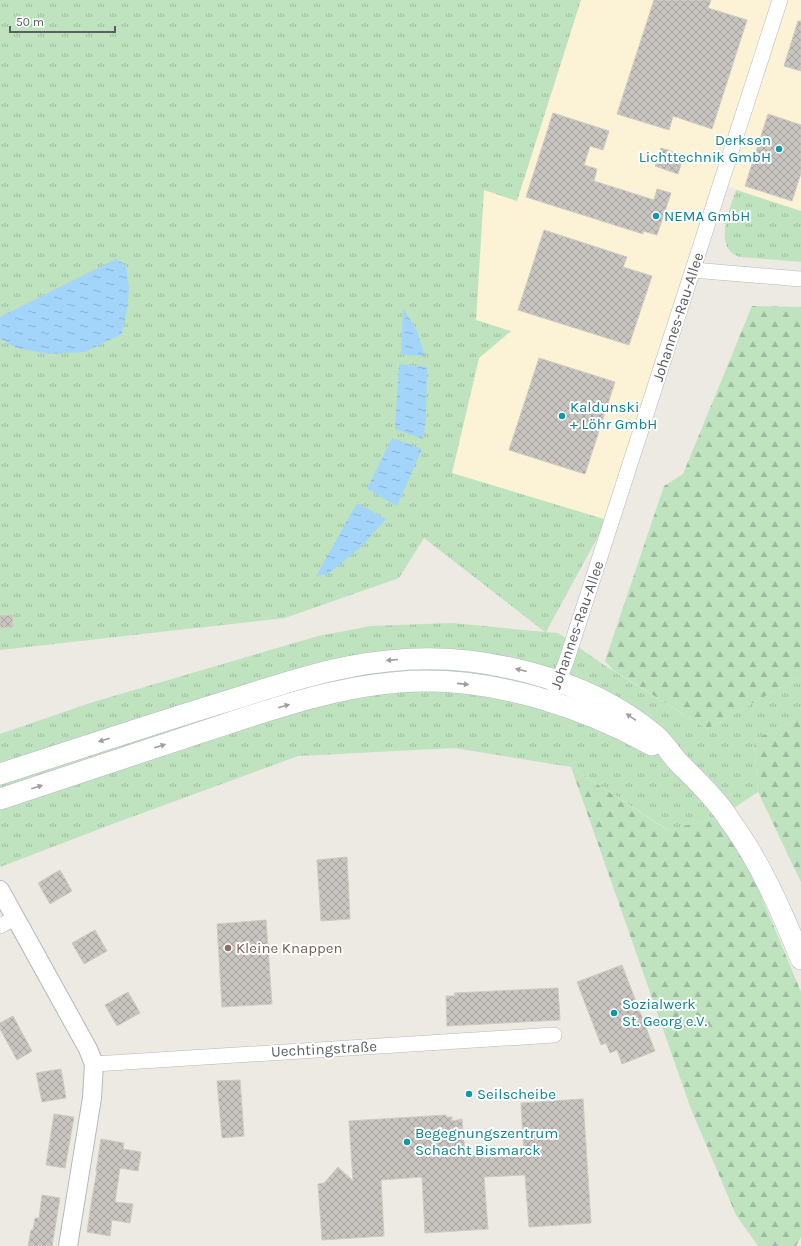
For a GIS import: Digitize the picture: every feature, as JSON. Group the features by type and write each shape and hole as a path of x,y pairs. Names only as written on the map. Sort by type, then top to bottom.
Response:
{"main road":[{"path":"0,774 132,730 271,687 358,665 388,661 451,659 486,663 523,670 593,695 658,737 679,763 706,790 731,820 750,851 786,920 801,959"},
{"path":"0,799 284,705 363,687 424,681 449,682 496,688 550,702 586,714 638,737 679,763"}],"street":[{"name":"Johannes-Rau-Allee","path":"550,702 566,662 780,0"},
{"path":"693,270 801,279"},
{"path":"0,890 8,922 88,1049 94,1064 92,1098 68,1246"},
{"name":"Uechtingstraße","path":"94,1064 554,1035"}],"shaded area":[{"path":"581,0 774,0 607,520 452,473 479,358 511,332 476,320 484,190 517,201"},
{"path":"785,0 801,0 801,211 723,185"}],"green space":[{"path":"0,0 581,0 517,201 484,190 476,320 511,331 479,358 452,473 607,520 546,632 558,633 604,665 707,729 801,676 801,717 754,740 758,792 720,817 668,830 571,767 454,748 298,756 0,867 0,734 90,703 318,636 371,626 452,623 545,632 424,538 399,578 285,618 0,650"},
{"path":"736,190 801,211 801,262 740,257 732,253 727,246 725,228"},
{"path":"752,306 801,307 801,676 707,729 613,670 605,661 664,486 683,474"},
{"path":"801,717 801,882 758,792 754,740"},
{"path":"571,767 667,830 720,817 743,852 801,992 801,1237 796,1246 758,1246 736,1215 691,1109"}],"water":[{"path":"116,259 126,265 129,288 122,334 85,352 49,354 17,348 0,339 0,317"},
{"path":"403,308 416,329 425,356 401,355"},
{"path":"399,364 427,367 426,420 423,439 395,429"},
{"path":"392,438 422,449 397,506 367,489"},
{"path":"357,503 386,519 361,547 328,574 316,576"}],"building":[{"path":"654,0 711,0 708,8 747,20 712,129 673,116 669,130 617,114"},
{"path":"798,21 801,21 801,71 784,66"},
{"path":"553,113 609,131 603,150 590,146 584,165 597,169 594,181 654,200 657,189 671,193 657,235 643,231 643,234 526,197"},
{"name":"Derksen Lichttechnik GmbH","path":"768,114 801,125 801,173 792,201 745,186"},
{"path":"661,148 684,155 678,174 655,166"},
{"path":"544,230 627,257 623,267 652,276 629,345 518,310"},
{"name":"Kaldunski + Löhr GmbH","path":"539,358 615,382 585,474 509,450"},
{"path":"12,615 13,627 0,628 0,616"},
{"path":"347,857 350,919 321,921 317,860"},
{"path":"60,870 72,891 50,904 38,883"},
{"path":"266,920 272,1004 222,1007 217,924"},
{"path":"95,930 107,951 84,964 72,943"},
{"name":"Sozialwerk St. Georg e.V.","path":"622,965 655,1051 622,1064 617,1050 610,1053 606,1043 601,1045 577,982"},
{"path":"558,988 560,1020 447,1026 446,996 455,996 454,993"},
{"path":"128,992 140,1013 117,1026 105,1005"},
{"path":"13,1016 32,1051 17,1060 0,1029 0,1023"},
{"path":"61,1069 66,1098 42,1102 36,1073"},
{"path":"240,1080 244,1136 222,1138 217,1081"},
{"path":"583,1099 591,1223 529,1227 525,1175 484,1177 488,1229 425,1233 422,1177 381,1180 384,1236 322,1240 318,1184 324,1183 338,1167 353,1181 349,1121 446,1115 446,1117 452,1117 452,1121 462,1119 465,1156 483,1155 483,1158 524,1155 521,1103"},
{"path":"54,1114 74,1117 65,1168 46,1165"},
{"path":"101,1139 124,1143 123,1149 141,1152 138,1171 120,1168 115,1202 133,1204 130,1223 112,1220 110,1236 87,1232"},
{"path":"42,1195 60,1198 52,1246 28,1246 35,1218 39,1218"}],"place":[{"name":"Derksen Lichttechnik GmbH","path":"779,149"},
{"name":"NEMA GmbH","path":"656,216"},
{"name":"Kaldunski + Löhr GmbH","path":"562,416"},
{"name":"Kleine Knappen","path":"228,948"},
{"name":"Sozialwerk St. Georg e.V.","path":"614,1013"},
{"name":"Seilscheibe","path":"469,1094"},
{"name":"Begegnungszentrum Schacht Bismarck","path":"407,1142"}]}
